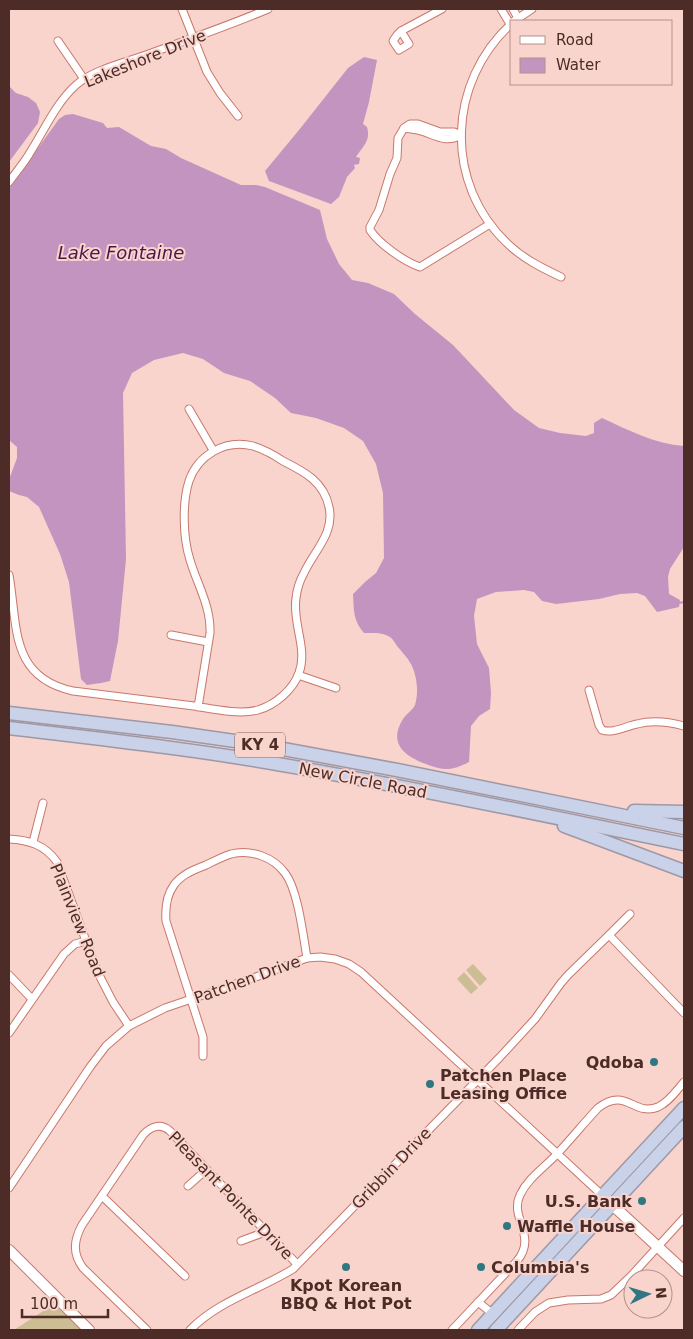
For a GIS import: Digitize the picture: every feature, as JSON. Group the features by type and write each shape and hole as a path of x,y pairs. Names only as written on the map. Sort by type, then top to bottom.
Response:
{"highway":[{"name":"New Circle Road","path":"9,713 256,744 684,828"},
{"name":"New Circle Road","path":"9,728 220,755 348,776 684,844"},
{"path":"510,793 625,810 684,812"},
{"path":"497,806 560,824 684,870"},
{"path":"496,1330 684,1108"},
{"path":"478,1330 684,1127"}],"street":[{"path":"182,9 210,77 238,116"},
{"name":"Lakeshore Drive","path":"9,182 32,151 47,123 65,98 84,79 108,68 194,38 268,9"},
{"path":"401,31 442,9"},
{"path":"501,9 511,20"},
{"path":"516,20 532,9"},
{"path":"510,26 485,55 473,77 465,102 461,135 462,156 468,178 490,224 502,238 526,258 560,277"},
{"path":"58,41 84,79"},
{"path":"461,135 454,139 444,138 420,130 404,128 398,138 397,158 370,230 377,240 409,263 420,267 490,224"},
{"path":"189,409 213,450"},
{"path":"9,575 11,618 25,659 34,670 54,685 73,691 198,707 238,711 257,710 279,699 294,683 301,667 302,652 296,615 298,586 328,530 330,517 327,500 320,485 305,472 259,448 247,445 233,445 213,450 199,464 191,477 187,488 185,536 187,550 206,602 210,625 198,707"},
{"path":"171,635 208,642"},
{"path":"298,675 336,688"},
{"path":"589,690 602,730 610,731 638,724 659,722 684,726"},
{"path":"33,842 43,803"},
{"name":"Plainview Road","path":"9,839 33,842 50,853 59,866 97,971 129,1026"},
{"path":"204,1056 203,1037 166,921 165,907 167,898 175,884 184,875 229,855 245,853 263,856 271,860 284,871 295,893 307,958"},
{"name":"Gribbin Drive","path":"190,1330 216,1308 293,1269 535,1019 568,975 630,914"},
{"path":"609,935 684,1013"},
{"path":"9,1033 64,954 75,944 86,941"},
{"name":"Patchen Drive","path":"9,1188 90,1067 106,1046 129,1026 157,1011 253,978 295,961 320,957 335,958 355,967 608,1200"},
{"path":"9,975 32,999"},
{"path":"452,1330 517,1262 524,1252 526,1243 519,1214 519,1196 534,1176 605,1102 623,1100 638,1107 654,1108 665,1102 684,1082"},
{"name":"Pleasant Pointe Drive","path":"147,1330 83,1268 74,1248 77,1234 143,1135 150,1128 156,1126 170,1131 297,1264"},
{"path":"188,1186 206,1170"},
{"path":"102,1196 186,1276"},
{"path":"608,1200 684,1271"},
{"path":"518,1330 536,1312 549,1303 568,1300 601,1299 611,1295 684,1218"},
{"path":"241,1241 266,1232"},
{"path":"9,1250 88,1330"},
{"path":"478,1302 493,1314"}],"shaded area":[{"path":"473,964 487,979 480,986 466,970"},
{"path":"464,972 478,988 471,994 457,979"},
{"path":"54,1304 83,1330 14,1330"}],"water":[{"path":"364,57 377,60 363,124 367,127 368,136 366,143 356,157 360,158 359,164 354,165 355,168 347,177 339,197 331,204 269,181 265,171 348,68"},
{"path":"9,86 16,93 28,97 36,103 40,112 38,123 9,162"},
{"name":"Lake Fontaine","path":"73,114 103,123 107,128 119,127 151,146 166,149 181,158 241,185 265,187 320,210 327,239 339,264 352,280 368,283 394,294 453,345 514,410 539,428 586,436 594,433 594,423 602,418 652,439 684,446 684,547 670,569 668,577 669,594 680,600 679,607 657,612 645,596 637,593 556,604 542,601 534,592 524,590 496,592 477,599 474,616 477,644 489,668 490,709 479,716 471,726 469,762 448,769 438,768 418,761 405,753 398,742 397,735 403,719 414,707 417,695 417,684 411,664 387,635 364,633 355,615 353,594 376,573 384,558 383,493 376,464 363,441 344,428 316,418 291,413 275,398 250,381 224,373 203,359 183,353 154,360 132,373 123,393 126,559 118,641 110,681 87,685 81,679 69,582 60,554 39,507 27,497 9,491 10,477 17,458 17,447 9,440 9,188 59,119 65,115"}],"waterway":[{"path":"679,603 684,602"}],"place":[{"name":"Qdoba","path":"654,1062"},
{"name":"Patchen Place Leasing Office","path":"430,1084"},
{"name":"U.S. Bank","path":"642,1201"},
{"name":"Waffle House","path":"507,1226"},
{"name":"Kpot Korean BBQ & Hot Pot","path":"346,1267"},
{"name":"Columbia's","path":"481,1267"}]}
